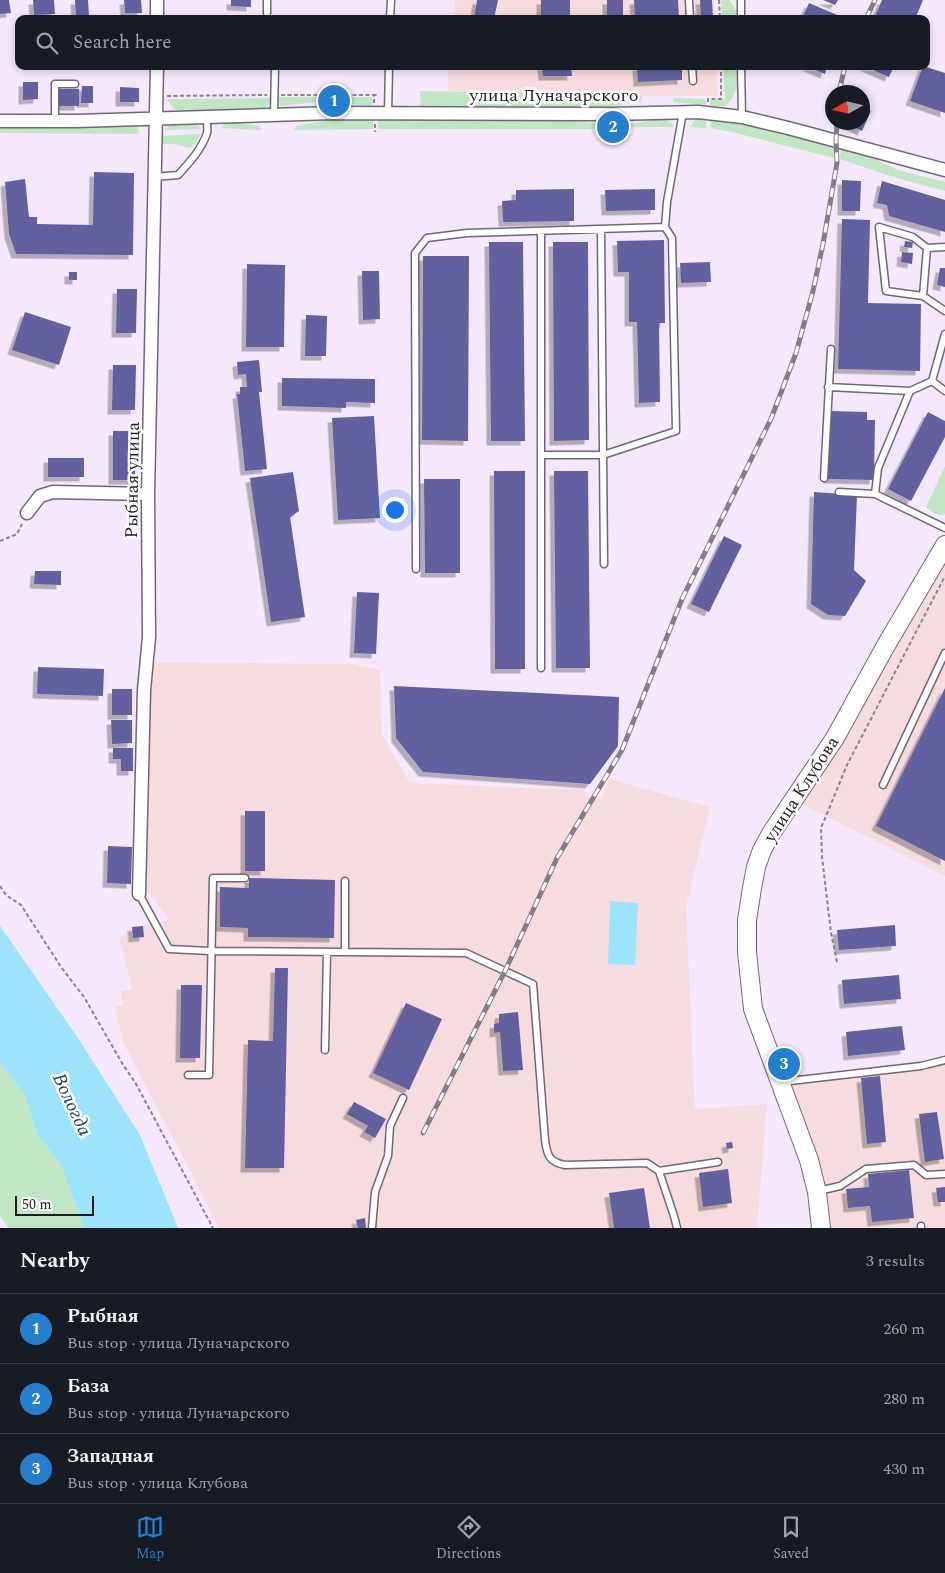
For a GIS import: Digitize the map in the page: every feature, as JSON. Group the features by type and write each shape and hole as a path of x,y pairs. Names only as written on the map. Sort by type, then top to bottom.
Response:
{"main road":[{"name":"улица Клубова","path":"821,1228 817,1192 809,1160 753,1009 746,937 749,903 756,867 762,850 835,738 885,646 945,545"}],"street":[{"path":"157,0 157,15"},
{"name":"Рыбная улица","path":"139,894 144,690 149,637 148,494 157,70"},
{"name":"улица Луначарского","path":"0,121 55,122 274,114 610,114 683,112 722,114 788,128 945,170"},
{"path":"27,513 40,496 53,492 148,494"}],"lane":[{"path":"267,0 267,13"},
{"path":"390,15 391,0"},
{"path":"689,0 690,15"},
{"path":"741,0 741,15"},
{"path":"274,114 275,70"},
{"path":"388,113 389,70"},
{"path":"692,70 692,81"},
{"path":"741,70 742,117"},
{"path":"55,122 55,84 75,84"},
{"path":"541,455 603,455 676,431 672,238 665,227 667,202 683,112"},
{"path":"154,177 178,175 190,162 200,148 207,131 206,117"},
{"path":"416,568 414,253 427,238 467,233 665,227"},
{"path":"945,247 928,248 913,237 879,227 886,291 923,296 945,311"},
{"path":"601,229 604,564"},
{"path":"541,231 541,668"},
{"path":"923,296 928,248"},
{"path":"932,381 945,334"},
{"path":"824,478 831,350"},
{"path":"932,381 945,390"},
{"path":"828,387 910,391 932,381"},
{"path":"875,494 878,468 910,391"},
{"path":"839,492 875,494 945,528"},
{"path":"882,785 945,653"},
{"path":"188,1075 209,1075 210,951 213,878 245,878"},
{"path":"345,880 345,951"},
{"path":"139,894 169,949 466,953 532,984 544,1140 550,1158 557,1164 565,1165 647,1163 659,1171 677,1228"},
{"path":"325,1050 327,952"},
{"path":"779,1082 921,1066 945,1060"},
{"path":"372,1228 375,1192 388,1156 390,1126 402,1098"},
{"path":"659,1171 718,1162"},
{"path":"817,1192 840,1186 866,1169 914,1165 926,1175 945,1174"}],"path":[{"path":"719,0 720,15"},
{"path":"708,107 708,99 721,98 721,70"},
{"path":"374,95 375,108"},
{"path":"156,96 389,95"},
{"path":"0,541 17,534 27,513"},
{"path":"837,962 831,932 822,857 821,828 846,765 945,576"},
{"path":"0,886 6,894 21,904 61,967 84,997 136,1084 213,1228"}],"shaded area":[{"path":"455,0 714,0 715,15 454,15"},
{"path":"449,70 717,70 718,96 531,95 528,93 447,91"},
{"path":"945,557 945,876 796,801"},
{"path":"152,662 353,664 380,670 382,734 410,783 585,790 586,796 601,799 609,779 710,807 686,907 695,1109 767,1104 757,1228 219,1228 123,1042 115,1006 123,1006 121,991 132,989 119,938 132,927 155,924 170,919 146,890"},
{"path":"945,1064 945,1228 829,1228 825,1186 791,1084 923,1069"}],"green space":[{"path":"721,0 730,0 737,15 722,15"},
{"path":"723,70 739,70 739,85 728,104 710,106 710,100 725,99"},
{"path":"420,91 642,96 641,102 597,108 421,108"},
{"path":"278,97 316,97 316,102 282,106"},
{"path":"344,97 372,97 373,106 345,101"},
{"path":"271,98 270,103 265,108 180,111 174,109 167,99"},
{"path":"673,98 706,99 706,105 673,102"},
{"path":"706,118 706,128 690,127 695,120"},
{"path":"561,119 597,124 598,129 378,129 378,120"},
{"path":"663,119 672,123 674,127 628,127 628,124"},
{"path":"710,119 740,123 834,147 834,158 711,128"},
{"path":"328,120 373,120 373,129 294,130 296,126"},
{"path":"226,122 260,126 261,130 220,128"},
{"path":"191,123 199,126 201,129 164,130 173,125"},
{"path":"0,127 138,127 139,134 0,133"},
{"path":"200,134 197,142 190,148 176,144 160,143 161,136"},
{"path":"841,149 870,157 898,170 945,182 945,191 893,177 840,159"},
{"path":"945,466 945,514 940,515 935,514 926,507"},
{"path":"0,1062 24,1094 38,1136 60,1163 85,1228 8,1228 0,1215"}],"water":[{"path":"610,901 638,903 635,965 608,964"},
{"name":"Вологда","path":"0,926 76,1035 140,1135 178,1228 85,1228 60,1163 38,1136 24,1094 0,1062"}],"building":[{"path":"0,0 9,0 11,13 0,14"},
{"path":"33,0 54,0 55,14 34,15"},
{"path":"75,0 88,0 89,15 76,15"},
{"path":"124,0 141,0 142,13 125,13"},
{"path":"231,0 251,0 251,7 231,6"},
{"path":"477,0 498,0 495,15 475,15"},
{"path":"541,0 570,0 570,15 541,15"},
{"path":"607,0 623,0 623,15 607,15"},
{"path":"634,0 678,0 679,15 635,15"},
{"path":"700,0 712,0 713,15 701,15"},
{"path":"823,0 838,0 835,5"},
{"path":"882,0 923,0 917,15 876,15"},
{"path":"809,3 837,15 804,15"},
{"path":"930,68 945,73 945,113 910,101 922,70 930,70"},
{"path":"542,70 571,70 572,76 543,76"},
{"path":"637,70 682,70 682,80 638,82"},
{"path":"816,70 826,70 825,74"},
{"path":"873,70 892,70 889,77"},
{"path":"23,82 38,82 38,99 23,100"},
{"path":"82,86 93,86 93,103 81,103"},
{"path":"120,87 139,88 139,102 120,102"},
{"path":"58,89 79,89 79,106 59,106"},
{"path":"94,172 134,173 133,255 16,254 9,234 5,182 25,179 29,217 37,217 37,224 93,225"},
{"path":"842,180 861,181 860,211 842,211"},
{"path":"882,181 945,200 945,232 889,216 887,205 877,203"},
{"path":"574,189 574,221 503,222 502,201 516,200 516,190"},
{"path":"655,189 655,210 606,211 605,190"},
{"path":"842,219 870,220 868,303 921,304 920,371 838,369"},
{"path":"664,240 665,323 659,323 660,402 639,403 637,322 629,322 629,272 618,272 617,241"},
{"path":"905,241 913,242 912,248 904,247"},
{"path":"489,242 523,242 525,441 491,441"},
{"path":"553,242 588,242 589,440 554,441"},
{"path":"902,252 913,253 912,264 901,262"},
{"path":"423,256 469,256 468,441 422,440"},
{"path":"710,262 711,282 681,283 680,263"},
{"path":"247,264 285,265 284,347 246,347"},
{"path":"940,268 945,268 945,287 937,285"},
{"path":"362,271 379,271 380,319 363,320"},
{"path":"69,272 77,272 77,280 69,280"},
{"path":"117,289 137,289 136,333 116,333"},
{"path":"25,312 71,327 59,365 12,350"},
{"path":"306,315 327,316 326,356 305,356"},
{"path":"259,360 262,392 259,392 267,469 245,471 237,394 240,394 240,387 247,387 246,374 238,375 237,362"},
{"path":"113,365 136,365 135,410 112,410"},
{"path":"282,378 375,379 375,403 346,402 346,408 282,406"},
{"path":"829,411 867,412 867,420 875,420 874,480 828,479"},
{"path":"928,412 945,421 945,437 911,501 888,489"},
{"path":"374,416 380,518 338,520 332,418"},
{"path":"113,431 135,431 135,480 113,480"},
{"path":"48,458 84,458 84,477 48,477"},
{"path":"494,471 525,471 525,669 495,669"},
{"path":"554,471 588,471 590,668 556,668"},
{"path":"293,472 299,511 290,517 305,617 271,622 250,478"},
{"path":"424,479 460,479 460,573 425,573"},
{"path":"814,492 857,495 854,570 866,581 845,616 828,615 811,604"},
{"path":"724,536 742,545 709,612 691,604"},
{"path":"35,571 61,571 61,585 34,584"},
{"path":"357,592 379,593 376,654 354,653"},
{"path":"38,667 104,669 103,696 37,694"},
{"path":"394,686 619,697 618,746 590,784 423,772 396,738"},
{"path":"945,688 945,861 876,826"},
{"path":"112,689 132,689 132,715 112,715"},
{"path":"111,720 132,720 132,743 112,744"},
{"path":"113,748 133,748 133,771 121,771 121,759 113,759"},
{"path":"245,811 265,811 265,871 245,871"},
{"path":"108,846 132,847 131,884 107,883"},
{"path":"249,878 335,880 334,938 248,937 248,928 220,927 220,887 249,888"},
{"path":"895,925 896,946 839,950 837,930"},
{"path":"143,926 144,937 133,938 132,927"},
{"path":"275,968 288,968 284,1168 245,1168 248,1040 273,1041"},
{"path":"899,975 901,999 844,1004 842,980"},
{"path":"181,985 202,985 200,1058 180,1058"},
{"path":"406,1003 442,1019 409,1090 373,1073"},
{"path":"518,1012 523,1070 503,1071 500,1032 494,1033 494,1024 499,1023 499,1014"},
{"path":"902,1026 905,1050 848,1056 846,1032"},
{"path":"880,1076 886,1142 867,1144 861,1078"},
{"path":"354,1102 386,1119 375,1138 364,1132 368,1126 347,1114"},
{"path":"937,1112 944,1159 925,1162 919,1114"},
{"path":"732,1142 733,1148 727,1149 726,1143"},
{"path":"728,1169 732,1203 703,1207 699,1173"},
{"path":"909,1170 914,1218 872,1222 870,1206 848,1208 846,1189 869,1187 868,1174"},
{"path":"945,1187 945,1202 938,1202 936,1188"},
{"path":"644,1188 650,1228 614,1228 609,1193"},
{"path":"365,1218 366,1228 358,1228 356,1220"}],"railway":[{"path":"868,15 875,0"},
{"path":"841,85 844,70"},
{"path":"423,1133 505,971 557,858 622,750 682,599 771,419 796,353 813,291 837,163 837,130"}],"place":[{"name":"Рыбная","path":"334,101"},
{"name":"База","path":"613,127"},
{"name":"Западная","path":"784,1064"}]}
